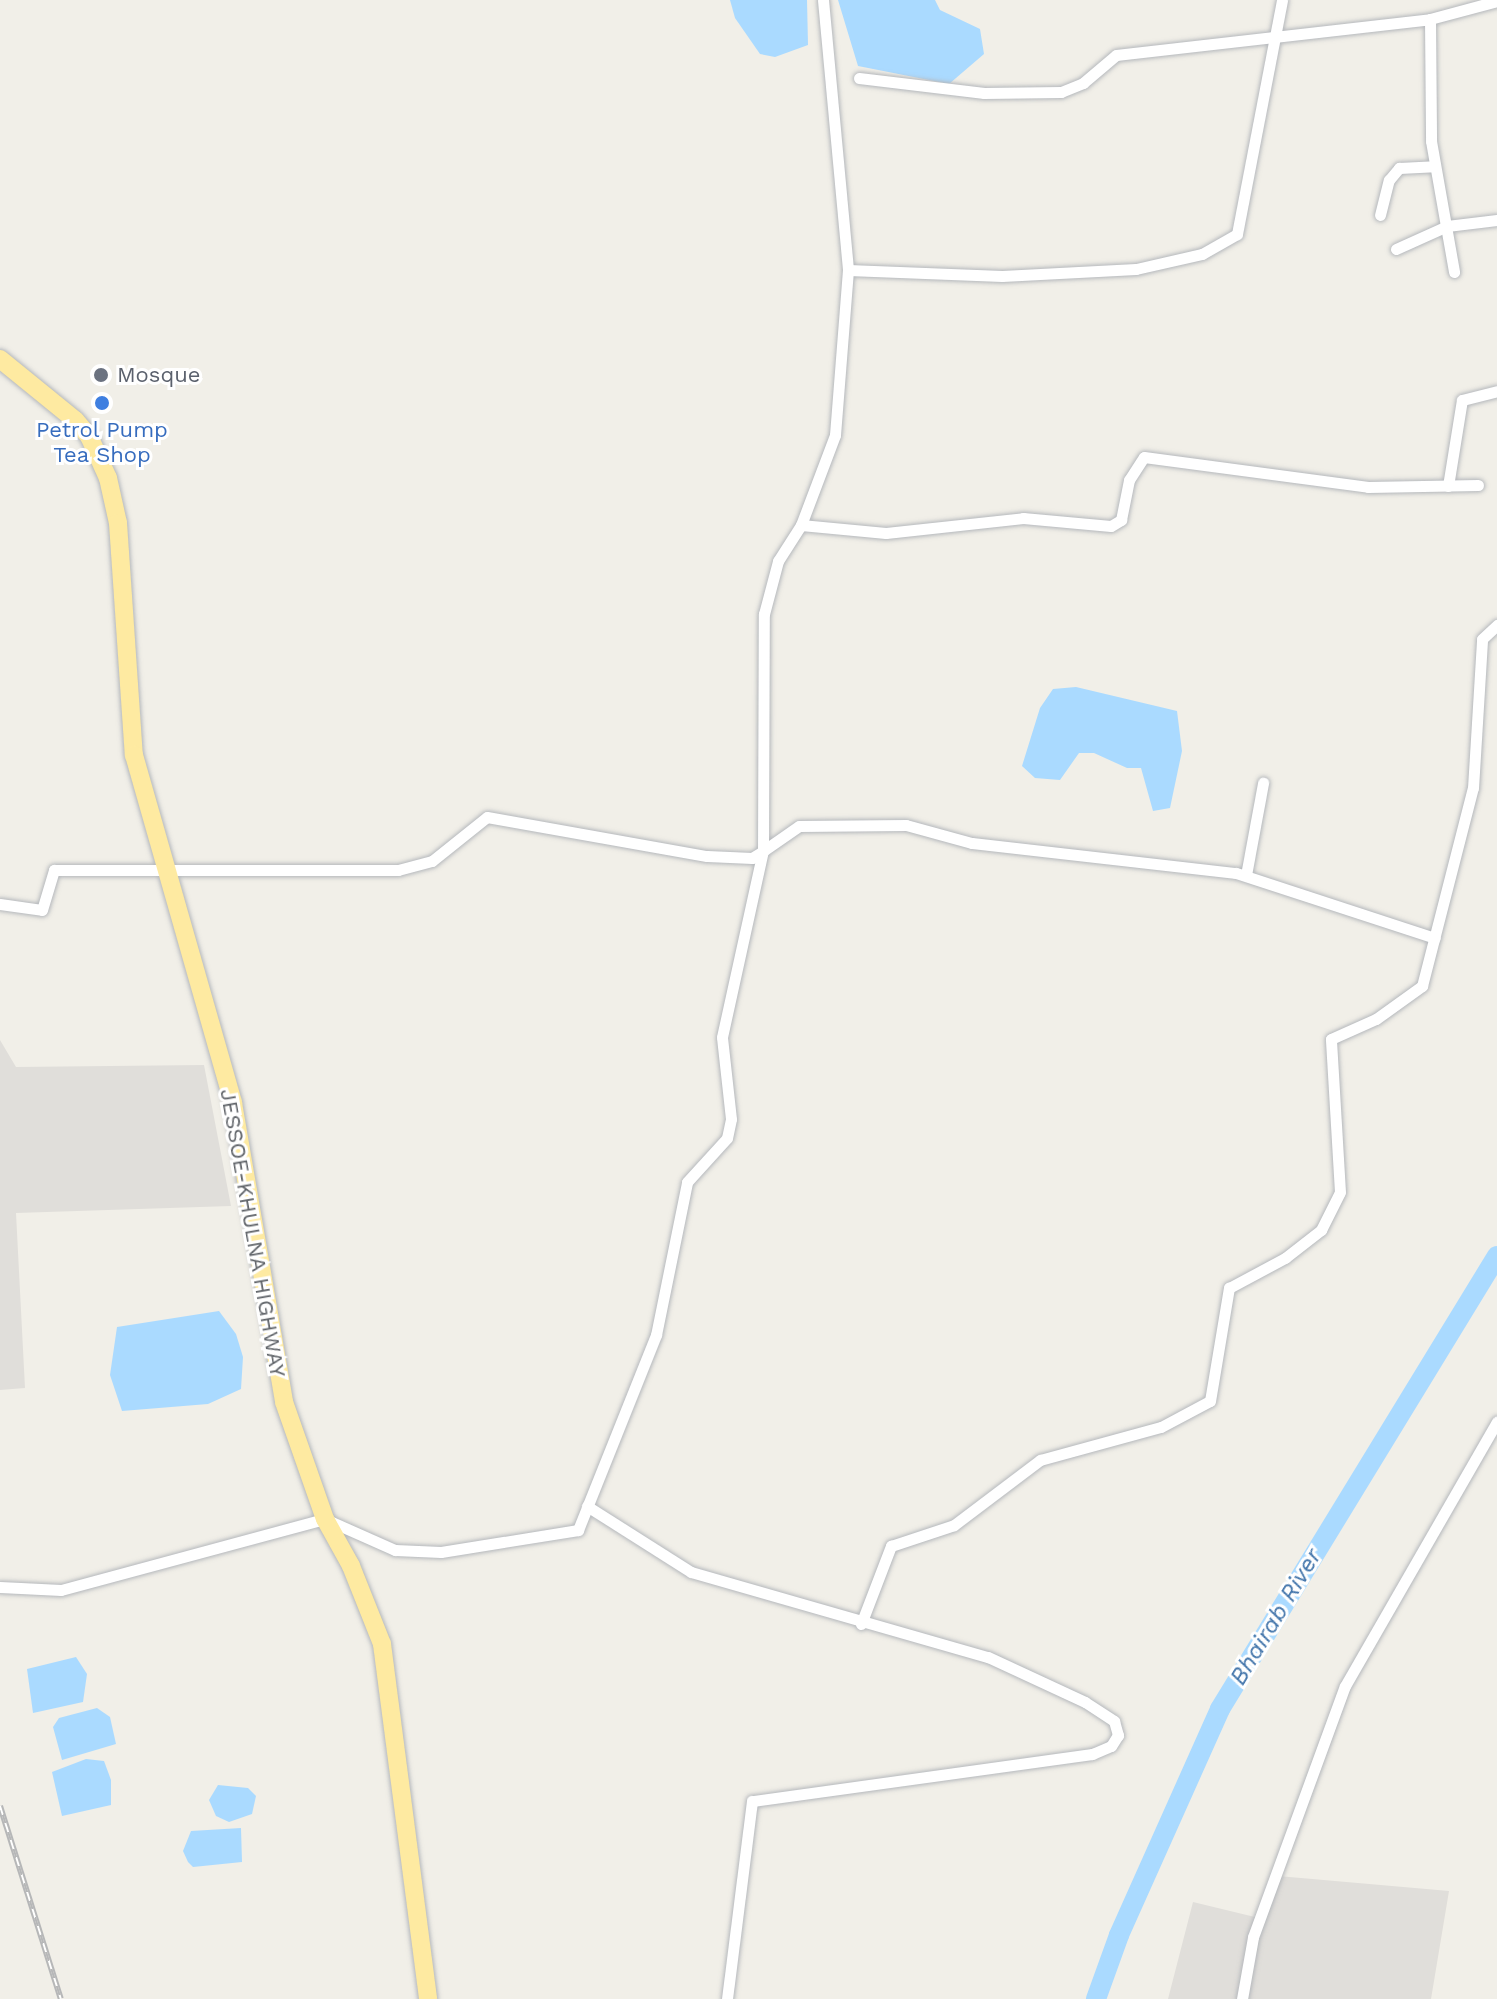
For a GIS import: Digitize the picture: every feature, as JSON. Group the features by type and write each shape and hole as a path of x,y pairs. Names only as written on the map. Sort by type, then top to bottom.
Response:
{"highway":[{"name":"JESSOE-KHULNA HIGHWAY","path":"0,359 75,420 89,436 108,478 118,523 134,755 233,1103 279,1382 325,1519 351,1566 384,1653 428,1999"}],"street":[{"path":"0,1587 61,1590 325,1519 395,1550 441,1552 578,1530 656,1335 687,1182 727,1138 731,1119 722,1037 763,851 764,614 778,561 801,525 835,435 848,270 823,0"},
{"path":"848,270 1002,276 1136,269 1202,254 1242,227 1272,39 1282,0"},
{"path":"859,78 984,93 1061,92 1083,83 1116,55 1430,19 1497,1"},
{"path":"1430,19 1434,166 1454,272"},
{"path":"1380,215 1389,180 1399,168 1434,166"},
{"path":"1396,249 1447,226 1497,220"},
{"path":"1448,486 1462,400 1497,391"},
{"path":"801,525 886,533 1023,518 1111,526 1121,520 1129,480 1144,457 1368,487 1478,485"},
{"path":"861,1624 891,1546 954,1525 1040,1460 1161,1427 1210,1401 1229,1288 1285,1258 1321,1230 1340,1192 1331,1039 1376,1019 1422,986 1473,788 1482,639 1497,625"},
{"path":"1246,875 1263,783"},
{"path":"0,904 42,910 54,870 398,870 432,861 487,817 707,856 752,858 799,826 906,825 972,843 1246,875 1435,938"},
{"path":"1242,1999 1253,1937 1345,1686 1497,1422"},
{"path":"587,1506 691,1572 861,1624 988,1657 1085,1702 1114,1721 1118,1735 1111,1746 1092,1754 752,1801 727,1999"}],"shaded area":[{"path":"0,1040 16,1067 204,1065 231,1206 16,1213 25,1388 0,1390"},
{"path":"1278,1876 1449,1891 1431,1999 1168,1999 1193,1902 1259,1918"}],"water":[{"path":"730,0 807,0 808,45 775,57 760,54 735,18"},
{"path":"838,0 935,0 940,10 980,29 984,54 949,84 858,66"},
{"path":"1076,687 1177,711 1182,751 1170,808 1153,811 1141,768 1127,768 1094,753 1079,753 1060,780 1035,778 1022,766 1040,708 1053,689"},
{"path":"219,1311 236,1334 243,1357 241,1389 208,1404 122,1411 110,1375 117,1327"},
{"path":"76,1657 87,1674 83,1702 33,1713 27,1669"},
{"path":"97,1708 110,1717 116,1744 62,1760 53,1727 59,1718"},
{"path":"86,1759 104,1761 111,1780 111,1805 62,1816 52,1772"},
{"path":"218,1785 248,1788 256,1796 252,1814 229,1822 216,1816 209,1800"},
{"path":"241,1828 242,1862 193,1867 188,1862 183,1851 191,1831"}],"waterway":[{"name":"Bhairab River","path":"1096,1999 1119,1935 1220,1709 1497,1256"}],"railway":[{"path":"0,1806 61,1999"}],"place":[{"name":"Mosque","path":"101,375"},
{"name":"Petrol Pump Tea Shop","path":"102,403"}]}
